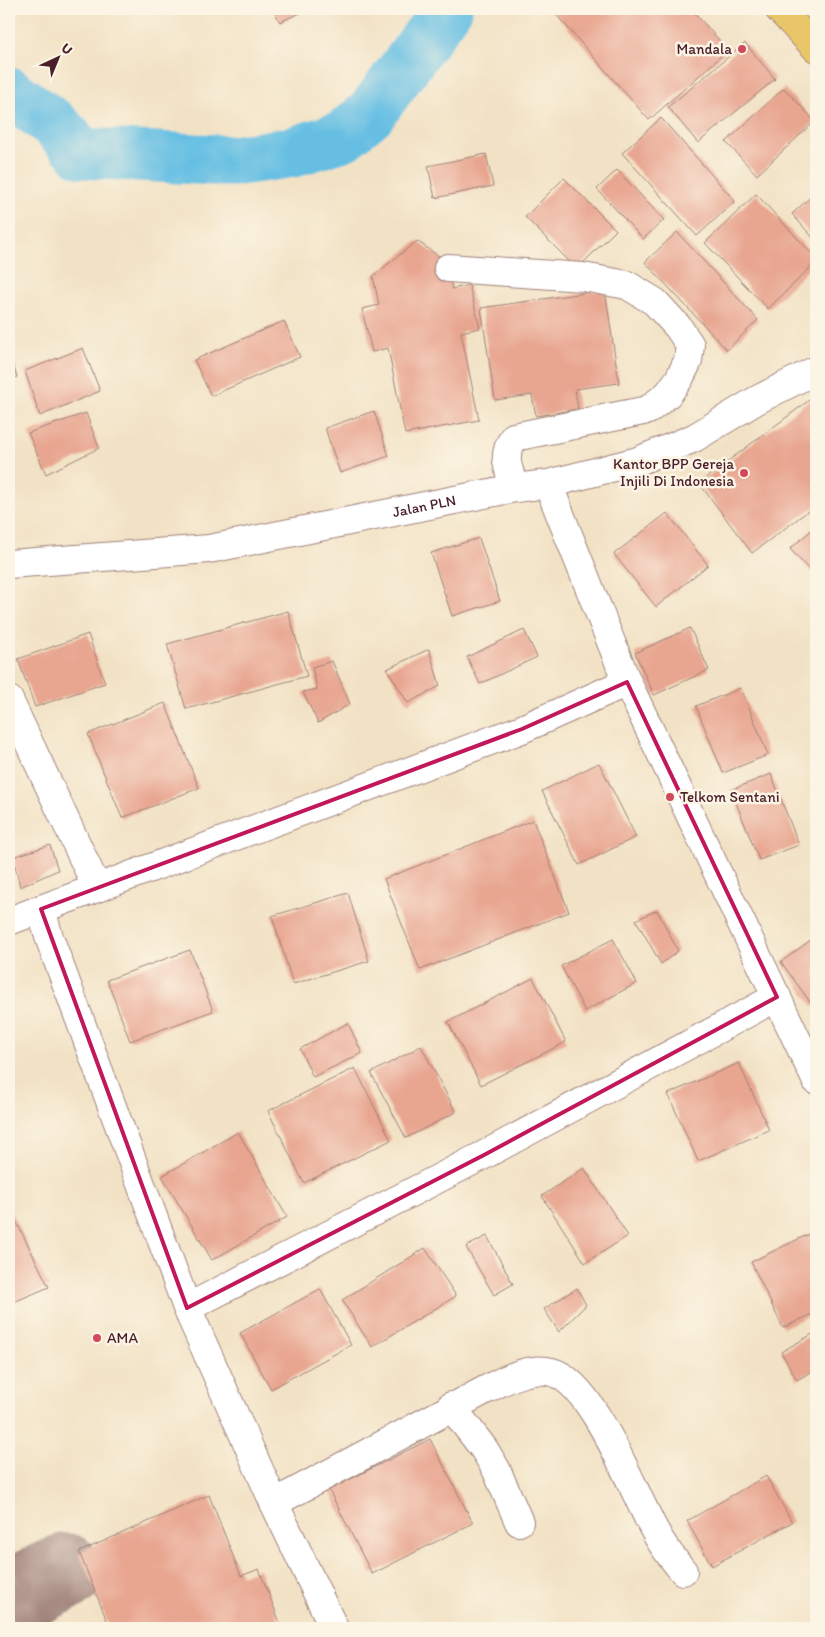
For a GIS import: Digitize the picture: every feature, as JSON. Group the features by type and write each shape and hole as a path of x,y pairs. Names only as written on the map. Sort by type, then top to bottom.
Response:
{"highway":[{"path":"779,9 816,48"}],"street":[{"path":"448,268 583,277 627,285 655,302 678,327 690,345 688,361 680,379 668,394 648,410 514,438 506,449 506,461 515,488"},
{"name":"Jalan PLN","path":"9,564 209,549 515,488 548,484 638,461 694,438 757,400 816,370"},
{"path":"548,484 626,682 816,1080"},
{"path":"9,921 522,729 626,682"},
{"path":"9,700 97,888"},
{"path":"41,909 49,937 188,1308 274,1503 334,1628"},
{"path":"188,1308 484,1155 777,997"},
{"path":"274,1503 451,1406 519,1374 551,1372 570,1382 579,1390 596,1415 657,1535 682,1571"},
{"path":"451,1406 478,1441 496,1469 519,1522"}],"highlighted area":[{"path":"627,682 777,997 484,1155 187,1308 41,909 522,729"}],"building":[{"path":"151,9 164,9 156,15"},
{"path":"273,9 309,9 280,22"},
{"path":"556,9 691,9 728,50 649,120 553,11"},
{"path":"745,43 775,79 698,143 668,107"},
{"path":"784,88 815,121 757,175 726,142"},
{"path":"661,118 735,201 697,236 622,153"},
{"path":"486,154 493,186 435,198 428,166"},
{"path":"617,170 664,220 643,239 597,189"},
{"path":"564,178 616,230 577,269 525,217"},
{"path":"816,192 816,241 792,214"},
{"path":"756,194 816,258 816,262 768,309 705,243"},
{"path":"677,232 758,320 727,350 645,262"},
{"path":"417,241 447,262 452,289 469,285 480,328 461,332 479,420 405,434 388,348 372,352 362,309 379,305 373,276"},
{"path":"605,290 619,383 575,389 578,409 536,416 532,395 495,400 481,308"},
{"path":"284,321 300,357 211,396 194,360"},
{"path":"83,348 100,391 40,416 25,371"},
{"path":"9,353 17,377 9,380"},
{"path":"816,395 816,505 752,553 699,483"},
{"path":"374,411 389,456 340,473 325,428"},
{"path":"86,413 99,448 46,474 28,433"},
{"path":"667,513 708,565 656,607 614,554"},
{"path":"816,526 816,569 812,573 790,549"},
{"path":"479,538 500,601 452,616 431,553"},
{"path":"288,611 307,676 186,709 167,644"},
{"path":"690,628 709,670 654,695 635,653"},
{"path":"524,630 537,657 480,684 467,657"},
{"path":"88,634 105,683 35,707 18,659"},
{"path":"429,649 440,686 408,703 387,669"},
{"path":"332,661 350,704 318,723 303,692 317,689 312,667"},
{"path":"741,688 768,755 723,773 696,706"},
{"path":"165,703 199,788 122,818 88,734"},
{"path":"599,763 636,837 579,865 542,791"},
{"path":"771,774 799,845 759,860 731,790"},
{"path":"533,820 569,912 420,970 384,879"},
{"path":"50,845 58,870 20,887 13,857"},
{"path":"348,893 369,961 293,984 272,916"},
{"path":"657,910 678,951 661,964 636,920"},
{"path":"816,936 816,1004 813,1006 781,962"},
{"path":"613,939 637,983 585,1011 561,966"},
{"path":"190,950 213,1011 130,1041 107,980"},
{"path":"533,978 566,1042 481,1085 448,1022"},
{"path":"348,1023 362,1053 313,1077 300,1049"},
{"path":"421,1046 456,1112 406,1138 371,1073"},
{"path":"739,1063 769,1130 698,1161 668,1094"},
{"path":"355,1068 391,1140 304,1183 268,1111"},
{"path":"238,1132 287,1217 212,1260 162,1176"},
{"path":"584,1168 628,1236 585,1263 542,1196"},
{"path":"9,1207 49,1287 9,1304"},
{"path":"815,1231 816,1312 783,1328 751,1262"},
{"path":"487,1236 513,1284 494,1295 466,1247"},
{"path":"425,1248 456,1296 372,1347 342,1300"},
{"path":"577,1288 586,1305 559,1332 544,1309"},
{"path":"320,1289 351,1345 271,1389 240,1333"},
{"path":"816,1332 816,1369 797,1380 781,1352"},
{"path":"430,1439 473,1523 372,1574 329,1490"},
{"path":"766,1476 792,1522 712,1566 687,1521"},
{"path":"209,1495 241,1576 259,1569 282,1628 110,1628 79,1552"}],"waterway":[{"path":"9,92 53,123 82,153 233,161 293,152 343,136 371,113 447,9"}],"taxiway":[{"path":"9,1598 65,1572"}],"place":[{"name":"Mandala","path":"742,49"},
{"name":"Kantor BPP Gereja Injili Di Indonesia","path":"744,473"},
{"name":"Telkom Sentani","path":"670,797"},
{"name":"AMA","path":"97,1338"}]}
